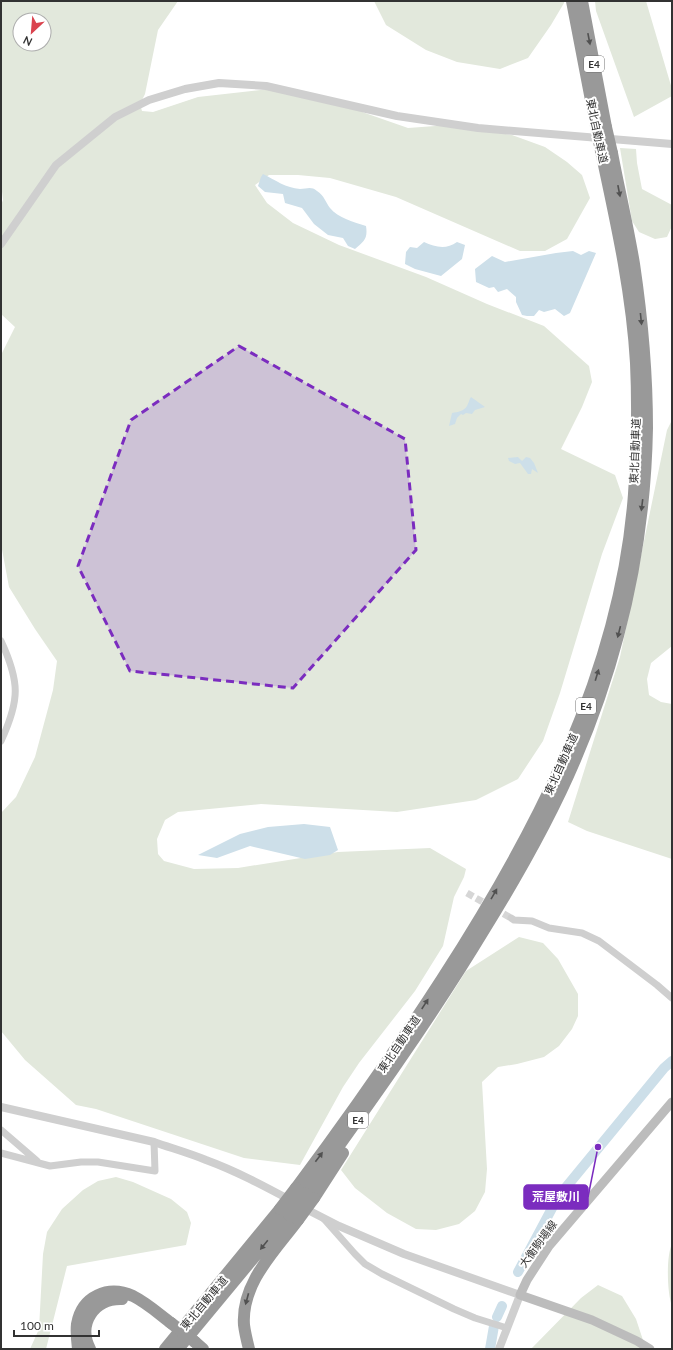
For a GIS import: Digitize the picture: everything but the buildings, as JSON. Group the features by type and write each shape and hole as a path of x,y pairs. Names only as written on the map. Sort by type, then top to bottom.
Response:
{"highway":[{"name":"東北自動車道","path":"305,1193 327,1147 402,1041 458,954 510,866 535,820 566,756 593,685 605,648 619,591 629,540 634,488 637,398 636,363 630,305 606,152 572,1"},
{"name":"東北自動車道","path":"582,1 601,127"},
{"name":"東北自動車道","path":"178,1349 305,1193 367,1108 466,959 520,871 561,790 580,747 602,688 614,650 628,593 638,542 644,496 647,430 644,350 634,262 606,152"},
{"name":"東北自動車道","path":"165,1349 252,1244 289,1214"},
{"path":"250,1349 244,1326 248,1295 289,1214"},
{"path":"156,1349 183,1321 232,1261 252,1244"},
{"path":"78,1349 76,1335 77,1324 81,1313 93,1297 104,1292 117,1292 133,1296 149,1306 196,1347"},
{"path":"90,1349 86,1342 86,1323 94,1310 106,1300 114,1298 130,1301 170,1325"}],"main road":[{"name":"大衡駒場線","path":"520,1295 527,1280 549,1246 672,1102"},
{"path":"520,1295 592,1320 637,1341 650,1349"}],"street":[{"path":"1,244 56,165 115,117 149,100 185,89 219,83 266,86 397,116 478,128 672,144"},
{"path":"1,641 13,670 17,690 12,715 1,742"},
{"path":"511,918 514,920 532,921 549,928 582,933 600,941 657,984 672,998"},
{"path":"1,1107 154,1142 206,1160 248,1178 339,1226 404,1254 520,1295 499,1349"},
{"path":"1,1130 39,1163"},
{"path":"1,1153 50,1166 81,1162 98,1162 155,1171 154,1142"},
{"path":"323,1217 354,1254 365,1264 382,1274 454,1309 475,1318 507,1328"}],"highlighted area":[{"path":"239,346 405,439 416,550 293,688 130,671 78,566 131,420"}],"shaded area":[{"path":"1,1 178,1 158,30 145,94 140,104 142,111 153,112 198,97 286,87 336,101 408,128 449,125 512,135 545,147 567,162 582,175 590,198 567,239 545,251 520,251 396,197 330,178 298,175 269,175 255,185 267,203 293,223 339,245 426,277 487,304 544,326 589,366 592,382 582,407 561,449 615,475 623,498 602,554 560,693 543,741 518,779 476,800 397,812 261,804 178,812 165,820 157,839 158,854 164,861 194,869 238,868 338,852 430,848 466,869 464,877 454,897 443,946 415,991 359,1063 343,1087 300,1165 244,1158 96,1109 76,1105 25,1060 1,1031 1,813 16,797 35,757 53,690 57,661 9,587 1,544 1,355 15,327 1,314 1,205 3,200 1,183"},
{"path":"374,1 564,1 564,3 528,58 500,69 457,62 426,50 386,25"},
{"path":"595,1 646,1 672,89 672,96 634,117 596,11"},
{"path":"620,148 636,149 642,189 672,205 672,226 667,237 655,239 639,232 632,221"},
{"path":"672,420 672,646 651,663 647,679 649,695 661,702 672,704 672,859 587,831 568,822 620,657 667,430"},
{"path":"519,937 543,943 558,959 578,994 578,1016 572,1029 559,1046 544,1057 498,1067 482,1082 487,1169 485,1192 475,1211 459,1224 436,1230 416,1229 387,1213 355,1188 341,1170 466,971"},
{"path":"116,1177 133,1182 171,1199 187,1212 191,1223 186,1245 67,1266 46,1349 30,1349 39,1329 43,1254 47,1232 62,1209 83,1190 98,1181"},
{"path":"672,1244 672,1306 669,1293 668,1275 669,1257"},
{"path":"598,1285 622,1296 636,1319 646,1349 531,1349 581,1298"}],"water":[{"path":"263,174 290,187 315,189 330,208 337,214 366,226 365,239 355,249 348,246 343,238 328,235 314,224 302,208 285,203 283,194 265,192 258,186"},
{"path":"424,242 440,247 453,245 457,242 465,245 462,259 441,276 415,269 405,264 406,252 410,247 417,248"},
{"path":"573,251 581,255 589,251 596,253 570,313 564,316 555,309 544,312 539,310 534,316 522,315 516,302 516,297 507,289 498,292 494,287 489,288 476,282 475,269 492,256 505,262"},
{"path":"471,397 485,407 475,410 472,414 461,414 457,418 455,424 449,426 452,413 459,412 464,409"},
{"path":"518,457 522,461 526,457 530,458 538,473 532,469 531,474 528,474 520,463 515,464 509,461 508,458"},
{"path":"304,824 330,827 338,850 330,855 305,859 250,846 217,858 198,855 240,834 268,827"}],"waterway":[{"path":"518,1272 558,1197 664,1068 672,1061"},
{"path":"497,1317 502,1306"},
{"path":"490,1349 494,1326"}],"tunnel":[{"path":"467,893 511,918"}],"place":[{"name":"荒屋敷川","path":"598,1147"}]}
